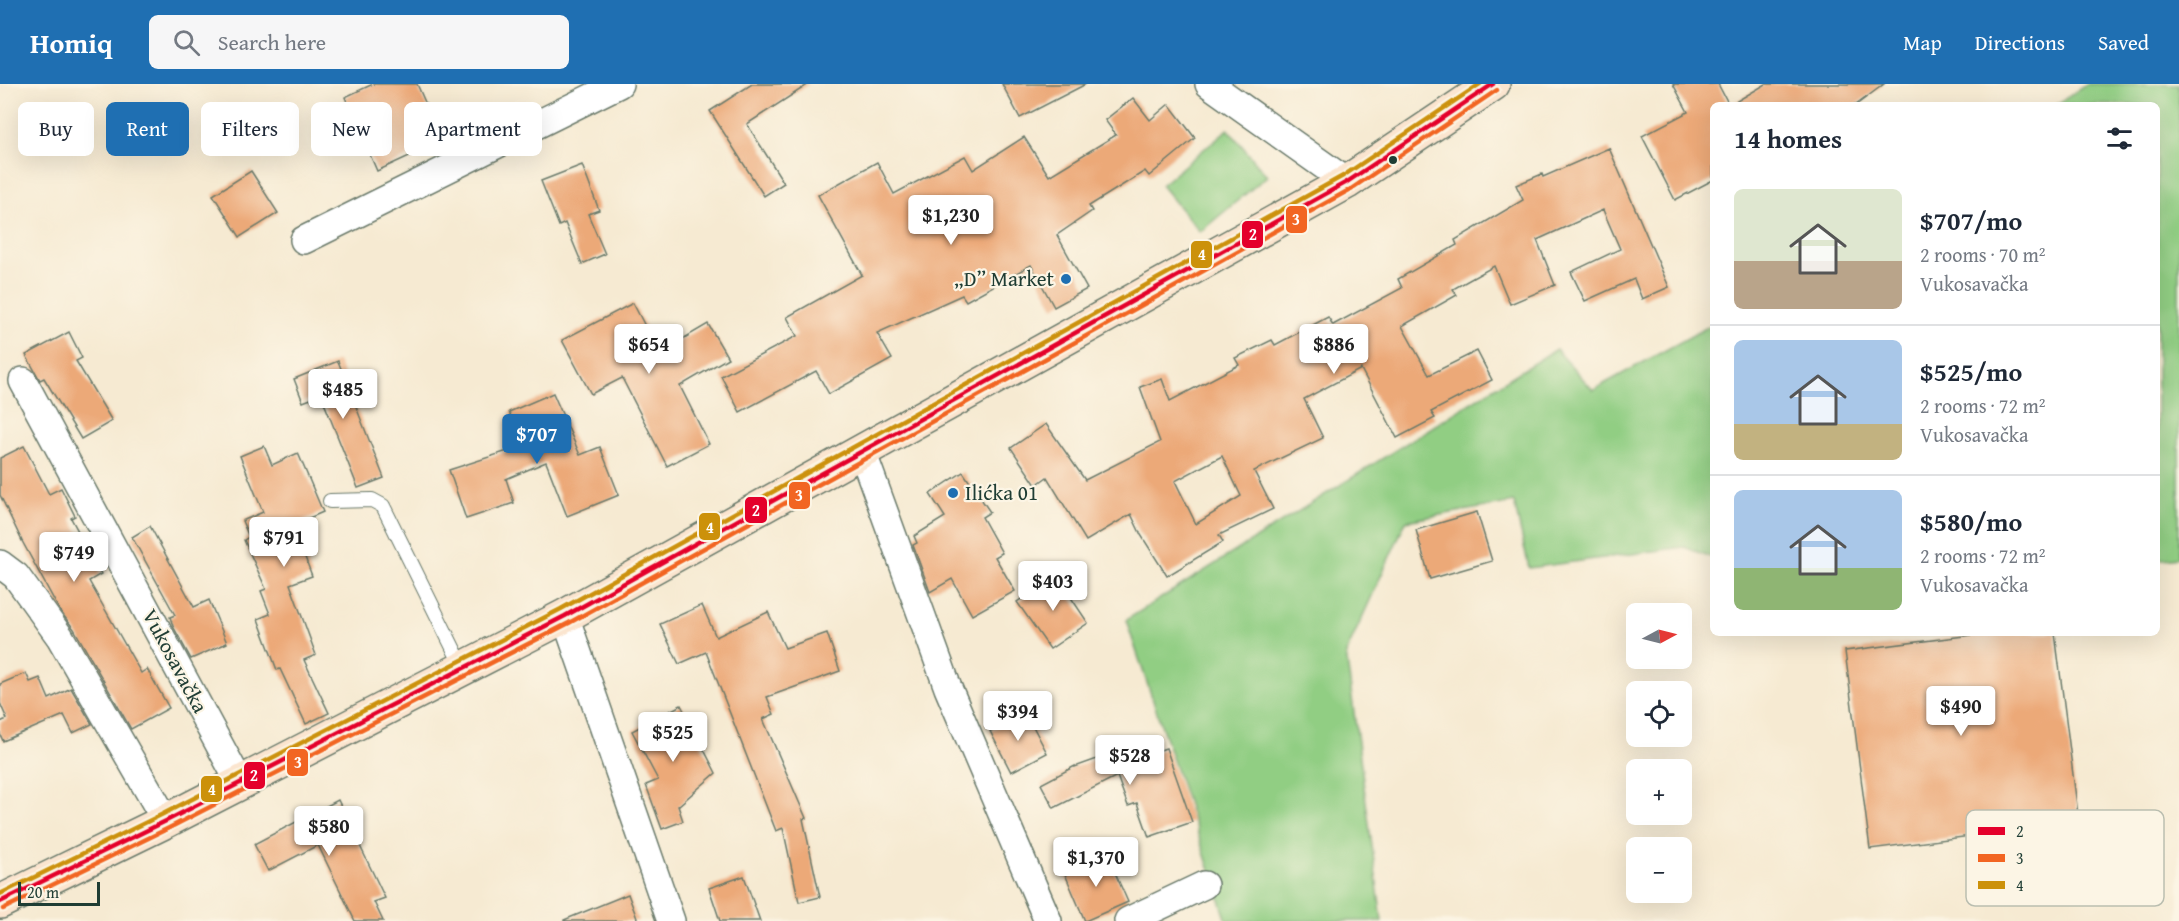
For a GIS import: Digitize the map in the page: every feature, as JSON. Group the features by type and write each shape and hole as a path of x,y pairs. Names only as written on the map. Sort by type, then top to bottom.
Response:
{"main road":[{"path":"0,902 166,821 565,616 1347,182 1493,84"}],"street":[{"path":"304,240 620,84"},
{"path":"1209,84 1347,182"},
{"name":"Vukosavačka","path":"23,381 240,783"},
{"path":"862,451 948,688 1048,921"},
{"path":"0,564 16,576 60,637 166,821"},
{"path":"565,616 671,921"},
{"path":"1128,921 1204,885"}],"lane":[{"path":"330,501 372,500 383,506 463,668"}],"green space":[{"path":"2087,84 2179,84 2179,557 2160,560 2160,102 2060,102"},
{"path":"1228,129 1267,176 1200,232 1161,185"},
{"path":"1710,326 1710,557 1684,547 1529,568 1514,502 1406,521 1346,653 1382,921 1227,921 1126,620 1556,349 1593,390"}],"building":[{"path":"373,84 417,84 425,102 404,102 404,156 410,156 377,171 371,156 392,156 392,102 347,102 345,97"},
{"path":"752,84 809,84 747,124 784,183 764,196 710,111"},
{"path":"1002,84 1086,84 1020,118"},
{"path":"1673,84 1718,84 1727,102 1710,102 1710,182 1675,200 1642,136 1688,112"},
{"path":"1766,84 1884,84 1860,102 1735,102"},
{"path":"1133,98 1150,120 1169,104 1195,138 1149,176 1145,171 1089,206 1092,211 1057,235 1087,289 1054,307 1031,265 966,301 962,295 877,333 892,359 829,394 816,371 740,412 721,376 797,336 787,317 862,275 818,195 877,162 894,194 965,156 973,170 1024,137 1049,176 1116,135 1105,120"},
{"path":"1609,148 1669,287 1642,299 1634,279 1585,301 1571,272 1620,249 1603,210 1537,240 1555,285 1510,304 1494,266 1453,289 1457,295 1402,326 1429,375 1477,351 1492,380 1431,412 1435,418 1397,438 1361,369 1304,399 1323,438 1254,471 1273,509 1219,535 1223,542 1167,576 1141,535 1131,514 1086,541 1047,477 1036,485 1011,448 1046,424 1085,480 1160,442 1140,387 1162,379 1170,401 1239,365 1235,358 1272,340 1275,345 1328,317 1333,325 1402,288 1398,279 1457,245 1455,240 1523,200 1516,185 1542,174 1543,177","holes":["1222,456 1241,496 1196,524 1175,481"]},
{"path":"582,165 599,210 588,214 605,254 582,264 565,223 559,226 541,181"},
{"path":"251,171 278,213 240,237 213,195"},
{"path":"633,303 659,353 708,324 728,358 680,386 709,444 667,466 622,378 591,394 562,340"},
{"path":"69,332 82,358 76,361 112,421 81,439 44,378 40,380 26,355"},
{"path":"338,361 384,478 358,488 321,395 303,402 294,379"},
{"path":"553,393 580,455 600,447 619,495 567,516 546,462 506,479 514,503 466,519 449,470 523,446 509,412"},
{"path":"24,446 49,494 61,488 75,516 71,518 101,574 89,581 141,673 147,669 169,708 131,729 74,629 60,611 0,495 0,458"},
{"path":"264,446 272,465 298,453 323,512 293,525 312,576 290,584 316,655 304,660 329,713 306,724 280,669 277,670 258,619 270,614 261,591 266,589 244,540 249,537 242,521 263,512 240,456"},
{"path":"963,472 990,512 982,517 1002,553 995,557 1015,591 972,615 952,579 930,592 913,545 917,543 914,536 945,517 930,494"},
{"path":"1477,512 1492,561 1430,579 1416,530"},
{"path":"150,526 194,607 209,600 227,643 191,659 173,626 170,617 175,615 132,537"},
{"path":"1056,575 1088,623 1050,649 1017,602"},
{"path":"702,605 716,637 768,612 785,648 827,633 840,671 767,697 774,714 763,719 806,818 803,819 820,897 799,902 783,828 776,831 706,652 679,664 660,624"},
{"path":"1964,636 2055,636 2077,810 1966,810 1966,837 1870,849 1845,651"},
{"path":"26,673 30,682 40,678 49,699 71,688 92,724 73,733 64,715 3,741 0,734 0,722 7,719 0,703 0,684"},
{"path":"681,705 716,773 678,806 683,821 662,829 646,785 658,780 632,731"},
{"path":"1026,713 1047,753 1011,772 990,731"},
{"path":"1136,745 1140,757 1166,748 1192,822 1149,837 1137,803 1128,806 1117,776 1054,808 1041,784 1075,766"},
{"path":"338,800 385,898 374,902 383,921 355,921 318,845 268,871 254,844"},
{"path":"1107,855 1128,902 1085,921 1065,874"},
{"path":"744,876 760,921 720,921 709,888"},
{"path":"628,894 638,921 564,921 564,920"}],"transit line":[{"name":"4","path":"0,894 163,814 561,609 1343,176 1480,84"},
{"name":"2","path":"0,902 166,821 565,616 1347,182 1493,84"},
{"name":"3","path":"3,909 169,828 569,623 1351,189 1497,90"}],"place":[{"name":"„D” Market","path":"1066,279"},
{"name":"Ilićka 01","path":"953,493"}]}
